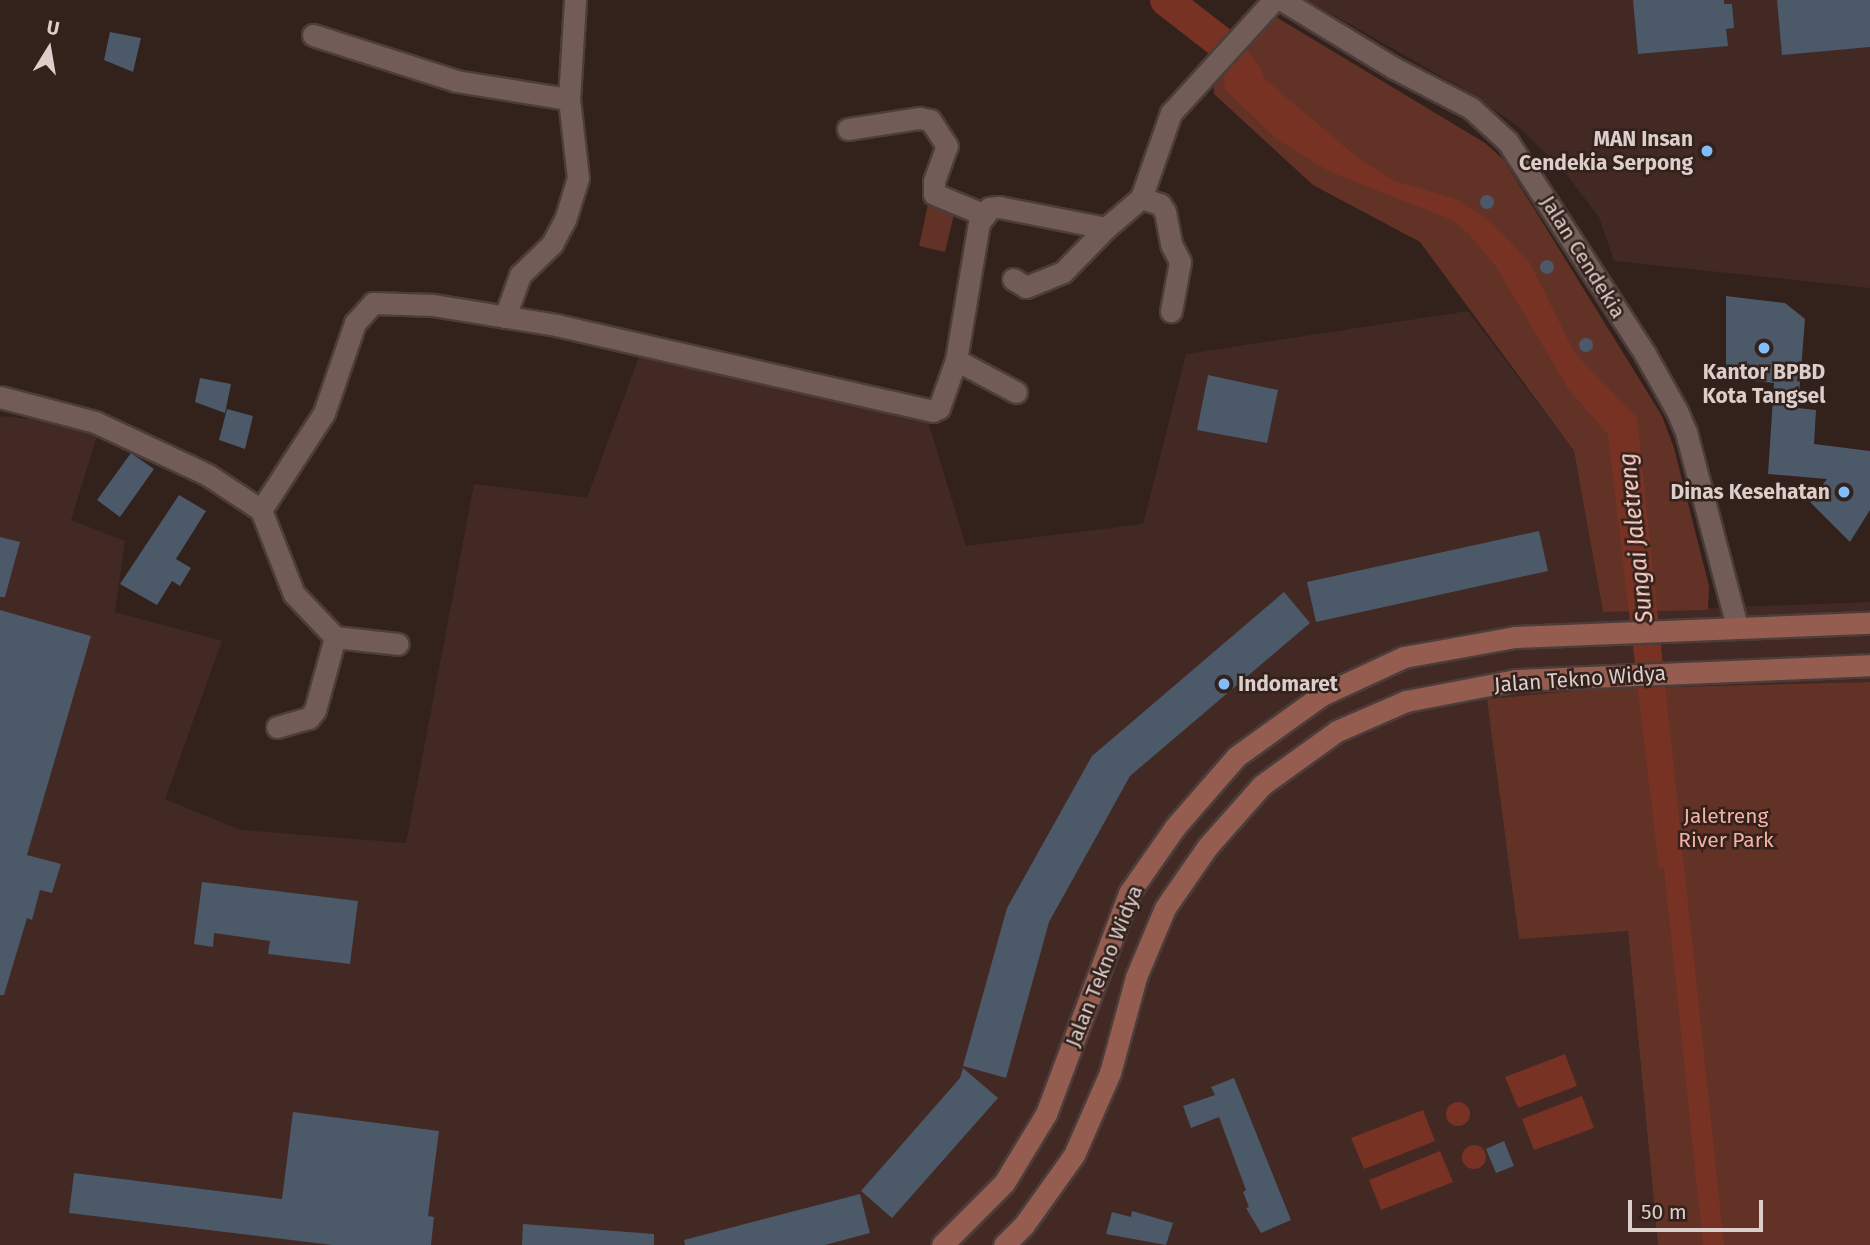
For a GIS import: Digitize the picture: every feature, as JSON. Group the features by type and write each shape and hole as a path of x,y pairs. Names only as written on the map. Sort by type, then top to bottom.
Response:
{"main road":[{"name":"Jalan Tekno Widya","path":"943,1245 1004,1183 1046,1114 1129,894 1175,827 1237,756 1322,695 1404,657 1515,637 1604,631 1870,623"},
{"name":"Jalan Tekno Widya","path":"1003,1245 1024,1225 1074,1154 1110,1073 1136,977 1164,908 1208,846 1262,785 1336,731 1406,701 1516,680 1601,673 1870,665"}],"street":[{"path":"505,317 520,275 552,244 565,220 578,178 569,99 575,0"},
{"path":"1013,279 1026,286 1063,272 1106,228 1141,198 1171,113 1274,0"},
{"name":"Jalan Cendekia","path":"1282,0 1394,68 1471,108 1508,142 1645,354 1677,411 1686,432 1737,627"},
{"path":"313,34 456,81 569,99"},
{"path":"848,129 919,118 930,120 947,146 934,181 934,194 985,215"},
{"path":"1141,198 1160,204 1165,212 1171,244 1180,262 1171,311"},
{"path":"261,510 324,413 355,323 373,303 433,305 505,317 933,411 943,401 956,360 979,223 989,208 999,207 1106,228"},
{"path":"956,360 1016,392"},
{"path":"0,397 52,408 133,437 208,475 261,510 294,594 335,638 398,645"},
{"path":"276,727 309,718 315,710 335,638"}],"shaded area":[{"name":"MAN Insan Cendekia Serpong","path":"1307,0 1870,0 1870,288 1614,261 1599,217 1566,174 1520,128 1469,92"},
{"path":"1468,311 1574,451 1603,612 1870,602 1870,682 1595,689 1488,699 1628,931 1658,1245 0,1245 0,416 100,426 71,520 125,541 115,612 222,641 165,799 240,830 406,843 474,484 587,498 640,354 927,418 966,546 1143,524 1186,354"}],"green space":[{"path":"1271,14 1485,143 1504,160 1662,416 1674,448 1709,586 1708,610 1603,612 1574,451 1420,242 1313,185 1214,94 1213,72"},
{"path":"928,204 955,210 945,252 919,246"},
{"name":"Jaletreng River Park","path":"1870,682 1870,1245 1658,1245 1628,931 1519,939 1487,699 1595,689"}],"water":[{"path":"1232,39 1252,68 1360,160 1395,181 1458,200 1492,223 1530,263 1574,352 1637,418 1724,1245 1703,1245 1664,868 1659,868 1608,434 1569,390 1495,265 1468,233 1450,219 1330,172 1275,138 1225,89 1220,51"},
{"path":"1565,1054 1577,1086 1518,1108 1505,1077"},
{"path":"1582,1096 1594,1128 1534,1150 1522,1119"},
{"path":"1458,1102 1467,1105 1470,1114 1467,1123 1458,1126 1449,1123 1446,1114 1449,1105"},
{"path":"1423,1110 1435,1141 1364,1169 1351,1138"},
{"path":"1474,1145 1483,1148 1486,1157 1483,1166 1474,1169 1465,1166 1462,1157 1465,1148"},
{"path":"1440,1151 1453,1182 1381,1210 1369,1180"}],"building":[{"path":"1633,0 1724,0 1724,4 1732,4 1734,28 1726,29 1728,46 1638,54"},
{"path":"1777,0 1870,0 1870,47 1782,55"},
{"path":"110,32 141,38 133,72 104,60"},
{"path":"1484,195 1490,195 1494,202 1490,209 1484,209 1480,205 1480,199"},
{"path":"1544,260 1550,260 1554,267 1550,274 1544,274 1540,270 1540,264"},
{"path":"1726,296 1785,303 1805,319 1798,408 1816,410 1814,444 1870,451 1870,510 1850,542 1810,502 1827,479 1768,474 1774,383 1726,378"},
{"path":"1583,338 1589,338 1593,345 1589,352 1583,352 1579,348 1579,342"},
{"path":"1208,375 1278,390 1267,443 1197,430"},
{"path":"200,378 231,384 225,413 195,402"},
{"path":"227,409 253,416 245,449 219,440"},
{"path":"131,453 154,469 120,517 97,500"},
{"path":"179,495 206,511 176,559 191,568 180,586 172,581 157,605 120,584"},
{"path":"1539,531 1548,571 1316,622 1307,582"},
{"path":"0,537 20,542 5,597 0,597"},
{"path":"1284,592 1310,623 1130,776 1049,922 1006,1078 963,1066 1007,908 1092,756"},
{"path":"0,610 91,636 27,855 61,864 52,893 40,890 32,920 27,918 4,995 0,995"},
{"path":"202,882 358,901 350,964 268,954 270,941 214,933 213,947 194,944"},
{"path":"963,1068 998,1098 892,1218 861,1191 960,1078"},
{"path":"1234,1078 1291,1220 1261,1233 1246,1208 1249,1207 1243,1192 1246,1190 1219,1117 1191,1128 1183,1106 1215,1095 1211,1087"},
{"path":"293,1112 439,1131 428,1216 434,1217 431,1245 332,1245 69,1213 74,1173 282,1199"},
{"path":"1504,1141 1514,1166 1496,1173 1486,1149"},
{"path":"860,1194 870,1233 825,1245 685,1245 684,1240"},
{"path":"1132,1211 1173,1223 1166,1245 1106,1234 1112,1212 1131,1217"},
{"path":"523,1224 654,1234 654,1245 522,1245"}],"waterway":[{"name":"Sungai Jaletreng","path":"1166,0 1224,45 1247,77"}],"place":[{"name":"MAN Insan Cendekia Serpong","path":"1707,151"},
{"name":"Kantor BPBD Kota Tangsel","path":"1764,348"},
{"name":"Dinas Kesehatan","path":"1844,492"},
{"name":"Indomaret","path":"1224,684"}]}
